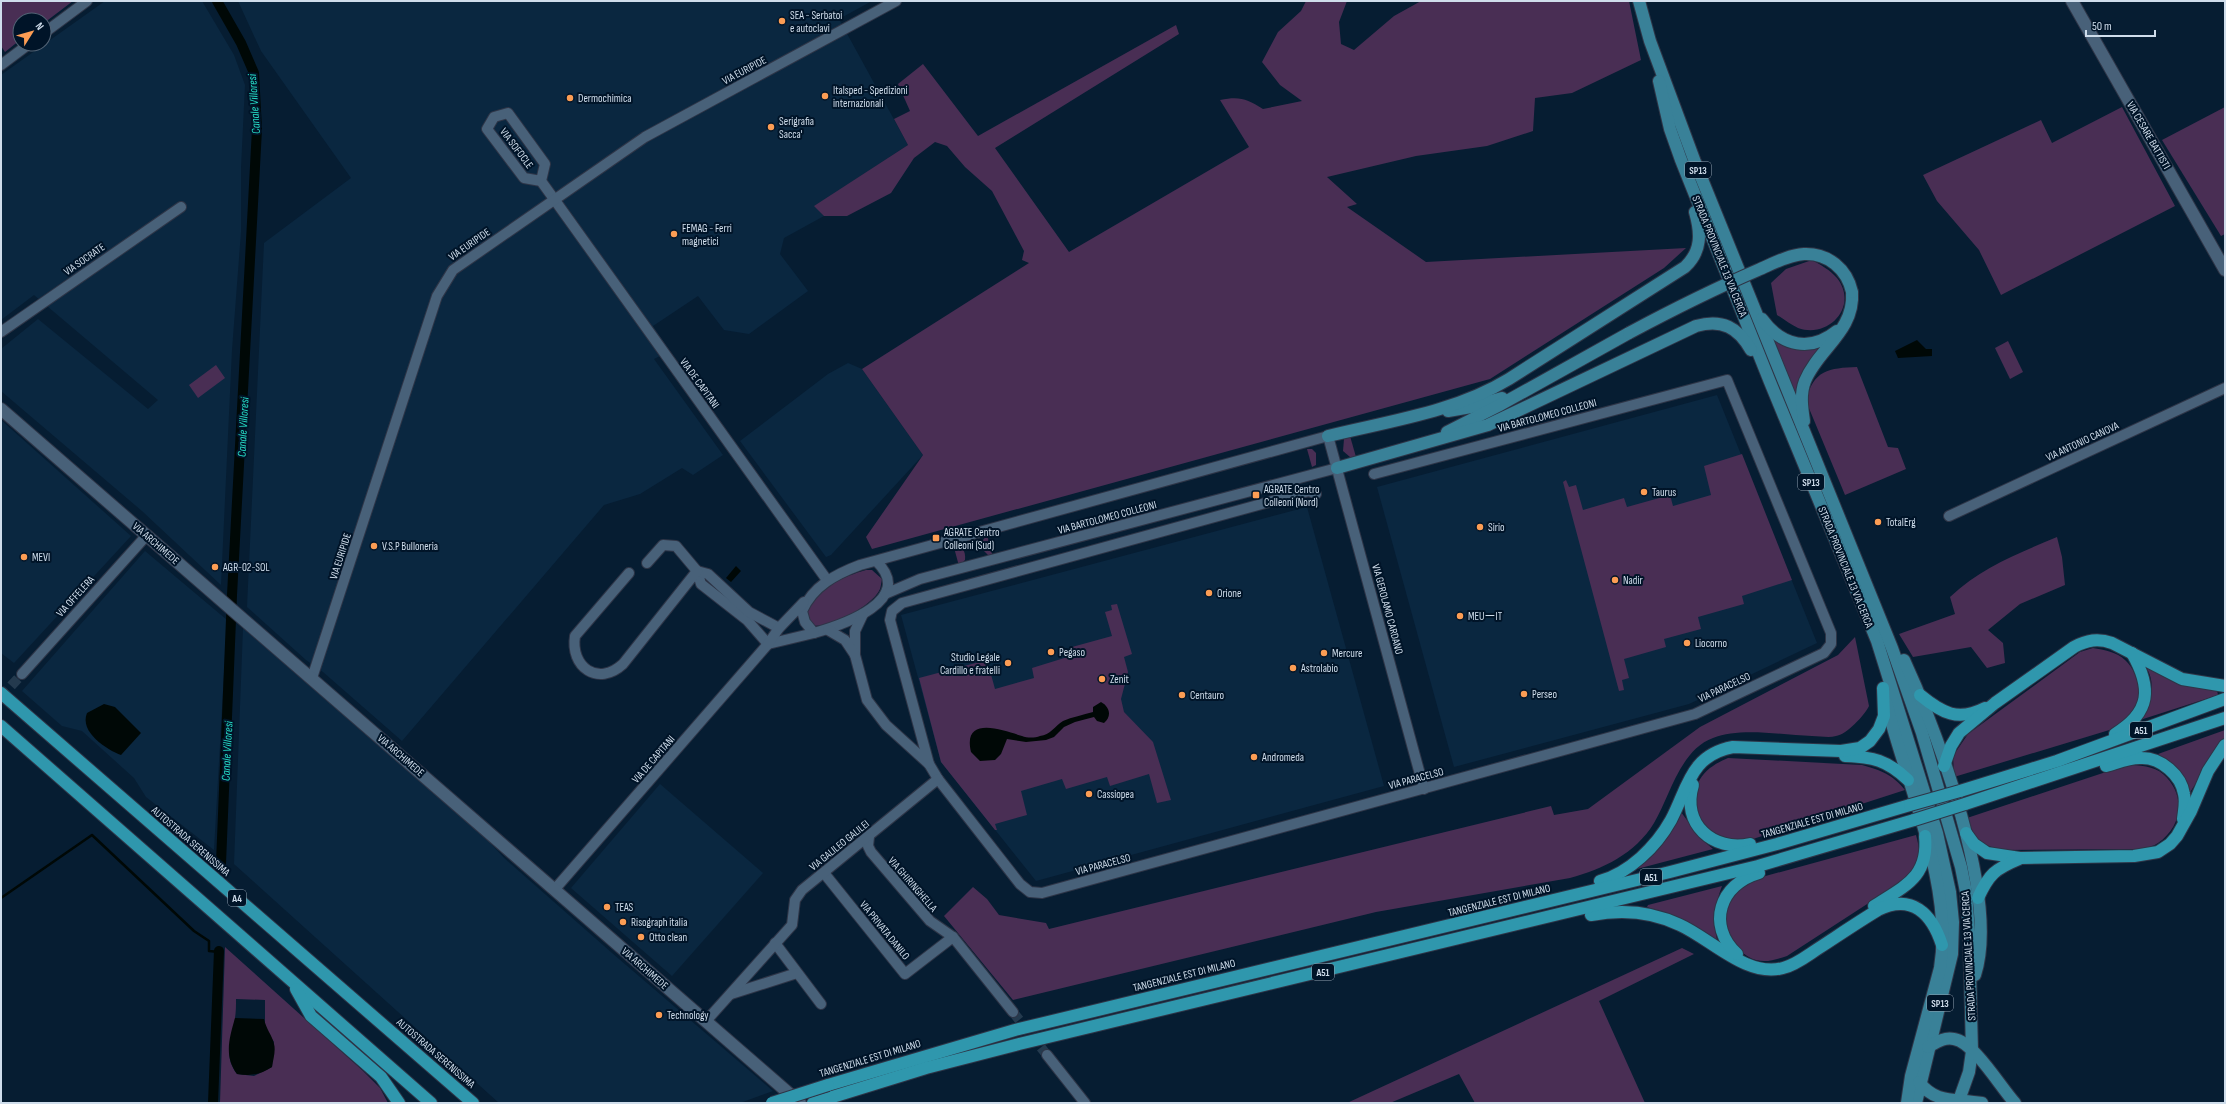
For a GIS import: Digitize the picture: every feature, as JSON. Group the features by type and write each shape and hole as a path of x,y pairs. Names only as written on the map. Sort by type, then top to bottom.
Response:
{"highway":[{"path":"1944,766 1957,736 1996,703 2074,647 2086,641 2107,641 2182,679 2225,686"},
{"path":"2057,761 2112,736 2129,725 2136,718 2143,704 2146,687 2143,674 2132,653"},
{"path":"1525,907 1571,889 1615,876 1641,857 1666,828 1696,767 1713,754 1726,749 1740,747 1841,751 1854,750 1865,745 1874,737 1883,719 1883,688"},
{"name":"AUTOSTRADA SERENISSIMA","path":"1,693 473,1103"},
{"path":"1920,695 1939,709 1954,715 1971,714 1996,703"},
{"name":"TANGENZIALE EST DI MILANO","path":"813,1103 831,1090 1015,1030 1525,907 1776,844 2057,761 2225,699"},
{"name":"TANGENZIALE EST DI MILANO","path":"772,1103 1531,922 1758,866 1914,820 2073,770 2225,718"},
{"name":"A4","path":"1,726 431,1103"},
{"path":"1966,833 1974,844 1987,852 2020,858 2134,856 2150,854 2170,844 2181,830 2208,771 2225,745"},
{"path":"1776,844 1760,841 1729,846 1717,842 1704,833 1694,819 1690,801 1692,786 1705,766 1716,758 1734,753 1860,757 1874,759 1891,765 1908,780"},
{"path":"2073,770 2090,771 2140,758 2148,758 2162,764 2174,774 2184,794 2185,805 2181,830"},
{"path":"1813,850 1798,862 1746,877 1729,891 1721,909 1720,927 1724,940 1737,954 1752,962 1767,965 1781,964 1794,958 1912,882 1924,860 1925,836"},
{"path":"1978,898 1990,874 1999,867 2020,858"},
{"path":"1531,922 1558,922 1615,911 1647,914 1669,920 1688,929 1750,967 1770,970 1783,968 1796,962 1878,910 1887,906 1899,905 1914,908 1926,914 1935,925 1942,945"},
{"path":"291,981 311,1016 381,1077 399,1103"}],"main road":[{"name":"SP13","path":"1639,1 1650,41"},
{"name":"STRADA PROVINCIALE 13 VIA CERCA","path":"1650,41 1672,134 1770,382 1877,641 1937,833 1950,892 1953,928 1951,958 1919,1082 1916,1103"},
{"name":"STRADA PROVINCIALE 13 VIA CERCA","path":"1650,41 1695,162 1873,602 1922,733 1960,867 1968,913 1972,1051 1969,1072 1959,1102"},
{"path":"1328,436 1433,410 1478,395 1502,384 1631,302 1689,263 1697,251 1700,230 1672,134"},
{"path":"1430,441 1629,333 1712,290 1800,254 1821,256 1837,265 1845,275 1852,292 1851,310 1846,323 1805,381 1802,402 1807,440"},
{"path":"1750,298 1770,329 1781,337 1797,344 1811,344 1823,340 1846,323"},
{"path":"1337,468 1430,441 1482,428 1678,333 1703,324 1720,324 1739,332 1749,345 1770,382"},
{"path":"1433,410 1454,410 1471,407 1531,387"},
{"path":"1852,582 1925,836 1940,897 1942,945 1939,974 1912,1076 1907,1103"},
{"path":"1873,602 1904,659 1920,695 1966,833 1978,898 1979,950 1970,987"},
{"path":"1928,1047 1944,1039 1955,1039 1963,1042 2015,1103"},
{"path":"1919,1082 1929,1096 1936,1101 1982,1103"}],"street":[{"path":"52,27 87,1"},
{"name":"VIA EURIPIDE","path":"312,678 437,296 452,270 645,137 896,1"},
{"name":"VIA CESARE BATTISTI","path":"2072,1 2225,270"},
{"path":"1,65 18,52"},
{"name":"VIA SOFOCLE","path":"508,113 513,119 546,164 541,181 524,178 487,129 494,117 508,113"},
{"path":"541,181 554,199"},
{"name":"VIA DE CAPITANI","path":"554,199 827,580"},
{"name":"VIA SOCRATE","path":"1,332 180,207"},
{"name":"VIA BARTOLOMEO COLLEONI","path":"1374,474 1726,380"},
{"name":"VIA PARACELSO","path":"1316,494 1309,491 902,603 892,611 890,620 929,764 938,779 1020,884 1030,892 1042,893 1695,714 1824,652 1831,644 1831,633 1726,380"},
{"name":"VIA ANTONIO CANOVA","path":"1949,516 2225,388"},
{"name":"VIA ARCHIMEDE","path":"1,409 244,618 800,1103"},
{"name":"VIA BARTOLOMEO COLLEONI","path":"807,599 827,580 860,565 1328,436"},
{"name":"VIA GEROLAMO CARDANO","path":"1328,436 1424,788"},
{"name":"VIA BARTOLOMEO COLLEONI","path":"768,644 828,630 850,622 863,614 885,594 920,579 1337,468"},
{"name":"VIA OFFELERA","path":"22,674 147,535"},
{"path":"647,563 663,545 676,546 697,571 701,584 747,620 768,644"},
{"path":"876,561 884,568 888,579 889,585 885,594"},
{"path":"629,573 576,636 574,646 576,655 581,663 595,674 604,675 615,672 623,664 697,571"},
{"path":"697,571 708,574 750,612 779,628"},
{"path":"807,599 802,611 805,622 814,633"},
{"name":"VIA DE CAPITANI","path":"555,889 768,644 779,628 807,599"},
{"name":"VIA BARTOLOMEO COLLEONI","path":"855,655 855,631 863,614"},
{"path":"828,630 845,640 855,655 867,700 870,705 886,725 929,764"},
{"name":"VIA GALILEO GALILEI","path":"706,1021 792,925 795,900 802,890 869,837 938,779"},
{"name":"VIA GHIRINGHELLA","path":"869,837 868,846 871,852 930,921 954,937 1014,1012"},
{"name":"VIA PRIVATA DANILO","path":"824,873 905,974 954,937"},
{"path":"775,943 821,1004"},
{"path":"730,994 797,973"},
{"path":"1047,1055 1085,1103"}],"shaded area":[{"path":"1,1 73,1 52,17 52,12 12,12 12,46 5,52 1,46"},
{"path":"105,1 202,1 234,55 245,85 241,168 241,232 232,350 221,585 142,511 1,391 1,349 38,319 148,409 158,400 34,295 1,320 1,75 33,52 52,52 52,39"},
{"path":"238,1 872,1 839,19 908,145 815,206 824,216 784,238 780,254 808,291 749,334 724,330 698,296 653,326 670,351 654,359 723,455 693,475 682,468 640,494 604,505 402,741 323,672 306,660 247,607 264,243 351,178 261,51"},
{"path":"1306,1 1347,1 1339,22 1341,44 1354,50 1394,16 1421,1 1629,1 1641,60 1572,93 1535,98 1533,131 1487,146 1416,156 1327,177 1357,204 1347,207 1426,262 1686,248 1664,268 1490,379 872,549 866,537 923,455 862,369 1029,263 1022,260 1024,251 992,191 965,167 947,146 935,142 914,158 891,193 847,216 824,216 814,206 908,145 894,119 910,111 898,84 923,64 978,136 1176,25 1179,34 995,148 1069,252 1249,147 1220,100 1233,98 1243,99 1263,109 1302,101 1280,85 1262,62 1278,32 1301,11"},
{"path":"2122,107 2175,206 2001,295 1979,250 1937,201 1923,175 2041,120 2052,143"},
{"path":"2225,107 2225,234 2221,236 2162,140"},
{"path":"1812,260 1828,270 1837,278 1843,289 1845,299 1843,309 1837,318 1830,324 1820,329 1809,330 1798,328 1777,315 1771,283 1786,269"},
{"path":"1770,335 1823,344 1796,398"},
{"path":"1917,340 1926,349 1932,349 1932,356 1898,358 1895,351"},
{"path":"2008,341 2023,372 2010,379 1995,348"},
{"path":"848,363 862,369 923,455 831,555 826,557 740,441 828,374"},
{"path":"216,365 225,378 198,398 189,385"},
{"path":"1857,367 1888,447 1898,448 1906,469 1845,495 1806,401 1813,383 1824,373 1838,368"},
{"path":"1717,395 1817,643 1689,704 1454,767 1377,487"},
{"path":"1,420 131,536 14,663 1,653"},
{"path":"1350,436 1356,457 1350,457 1343,451 1344,439"},
{"path":"1307,449 1312,449 1316,453 1316,465 1312,467"},
{"path":"1742,454 1792,580 1742,596 1744,604 1698,617 1701,629 1664,639 1666,647 1624,659 1629,678 1622,680 1624,690 1619,691 1563,482 1566,480 1569,487 1576,485 1583,510 1624,498 1627,507 1670,495 1673,506 1711,495 1704,466"},
{"path":"1307,507 1384,786 1036,881 941,762 901,615"},
{"path":"987,535 993,557 989,556 982,549 983,540"},
{"path":"2057,537 2062,557 2065,585 2020,604 1988,630 2003,643 2005,663 1987,668 1971,647 1913,657 1899,634 1955,614 1950,597 1975,577 2000,562"},
{"path":"953,544 961,547 965,554 965,560 959,566"},
{"path":"145,551 227,620 214,850 146,797 134,778 82,731 62,726 22,691"},
{"path":"736,566 741,571 731,582 726,578"},
{"path":"866,570 872,570 882,579 880,590 867,604 838,621 818,626 811,625 806,612 810,604 823,590 840,580"},
{"path":"1117,604 1132,654 1124,657 1128,672 1121,699 1124,712 1153,742 1171,800 1157,803 1149,774 1110,786 1107,777 1066,789 1062,779 1021,791 1027,815 995,824 997,830 995,830 941,762 919,678 987,660 995,689 1034,678 1032,668 1074,655 1072,647 1112,636 1105,612 1112,610 1111,605"},
{"path":"243,628 485,837 504,858 612,953 773,1091 740,1103 499,1103 234,864"},
{"path":"1855,637 1869,706 1850,728 1840,735 1833,737 1748,732 1713,738 1702,744 1684,763 1654,823 1638,843 1628,852 1606,865 1570,878 1376,912 1013,1000 944,916 973,887 987,899 999,915 1046,923 1049,929 1551,806 1554,815 1588,809 1700,727 1838,655"},
{"path":"2093,648 2110,652 2122,657 2129,664 2135,675 2139,688 2139,701 2133,713 2128,718 2116,728 1954,777 1953,756 1968,734 2080,652"},
{"path":"2149,666 2217,690 2218,695 2140,720 2151,695 2152,688 2150,675 2147,669"},
{"path":"1101,702 1106,706 1109,712 1107,720 1104,723 1097,721 1094,717 1075,722 1064,727 1054,737 1046,740 1026,742 1007,739 1001,754 995,760 980,761 971,752 970,740 973,733 979,729 996,729 1026,737 1038,737 1047,734 1063,721 1093,712 1093,707"},
{"path":"104,704 115,707 141,733 121,755 102,745 87,727 87,713"},
{"path":"2225,730 2225,737 2189,794 2177,769 2158,754"},
{"path":"1728,758 1862,765 1886,774 1896,780 1905,790 1753,839 1734,842 1716,835 1708,828 1701,821 1694,803 1698,783 1704,774 1715,765"},
{"path":"2127,765 2146,766 2159,771 2170,782 2178,800 2177,819 2173,828 2166,836 2153,846 2143,849 2001,850 1979,840 1975,836 1967,818"},
{"path":"660,784 763,873 672,976 571,888"},
{"path":"1681,812 1700,838 1713,849 1633,870"},
{"path":"1916,835 1919,857 1914,868 1905,878 1787,956 1768,961 1756,960 1743,953 1732,941 1725,919 1727,906 1743,886 1751,880"},
{"path":"1722,886 1715,912 1717,940 1686,921 1647,907 1648,905"},
{"path":"225,947 362,1070 380,1088 388,1103 220,1103","holes":["236,999 265,1000 265,1028 274,1042 272,1067 254,1076 237,1074 230,1060 229,1053 234,1026"]},
{"path":"1682,948 1694,954 1599,1001 1645,1103 1475,1103 1459,1074 1390,1103 1347,1103"},
{"path":"235,1018 264,1019 275,1047 272,1067 255,1074 237,1074 230,1061 229,1054 231,1033"}],"waterway":[{"name":"Canale Villoresi","path":"217,1 241,43 254,73 257,129 232,595 221,863"},
{"path":"1,898 92,835 194,931 209,941 209,951 219,952"},
{"name":"Canale Villoresi","path":"213,1103 219,951"}],"tunnel":[{"path":"1,697 22,674"},
{"path":"1013,1012 1047,1055"}],"place":[{"name":"SEA - Serbatoi e autoclavi","path":"782,21"},
{"name":"Italsped - Spedizioni internazionali","path":"825,96"},
{"name":"Dermochimica","path":"570,98"},
{"name":"Serigrafia Sacca'","path":"771,127"},
{"name":"FEMAG - Ferri magnetici","path":"674,234"},
{"name":"Taurus","path":"1644,492"},
{"name":"AGRATE Centro Colleoni (Nord)","path":"1256,495"},
{"name":"TotalErg","path":"1878,522"},
{"name":"Sirio","path":"1480,527"},
{"name":"AGRATE Centro Colleoni (Sud)","path":"936,538"},
{"name":"V.S.P Bulloneria","path":"374,546"},
{"name":"MEVI","path":"24,557"},
{"name":"AGR-02-SOL","path":"215,567"},
{"name":"Nadir","path":"1615,580"},
{"name":"Orione","path":"1209,593"},
{"name":"MEUーIT","path":"1460,616"},
{"name":"Liocorno","path":"1687,643"},
{"name":"Pegaso","path":"1051,652"},
{"name":"Mercure","path":"1324,653"},
{"name":"Studio Legale Cardillo e fratelli","path":"1008,663"},
{"name":"Astrolabio","path":"1293,668"},
{"name":"Zenit","path":"1102,679"},
{"name":"Perseo","path":"1524,694"},
{"name":"Centauro","path":"1182,695"},
{"name":"Andromeda","path":"1254,757"},
{"name":"Cassiopea","path":"1089,794"},
{"name":"TEAS","path":"607,907"},
{"name":"Risograph italia","path":"623,922"},
{"name":"Otto clean","path":"641,937"},
{"name":"Technology","path":"659,1015"}]}
